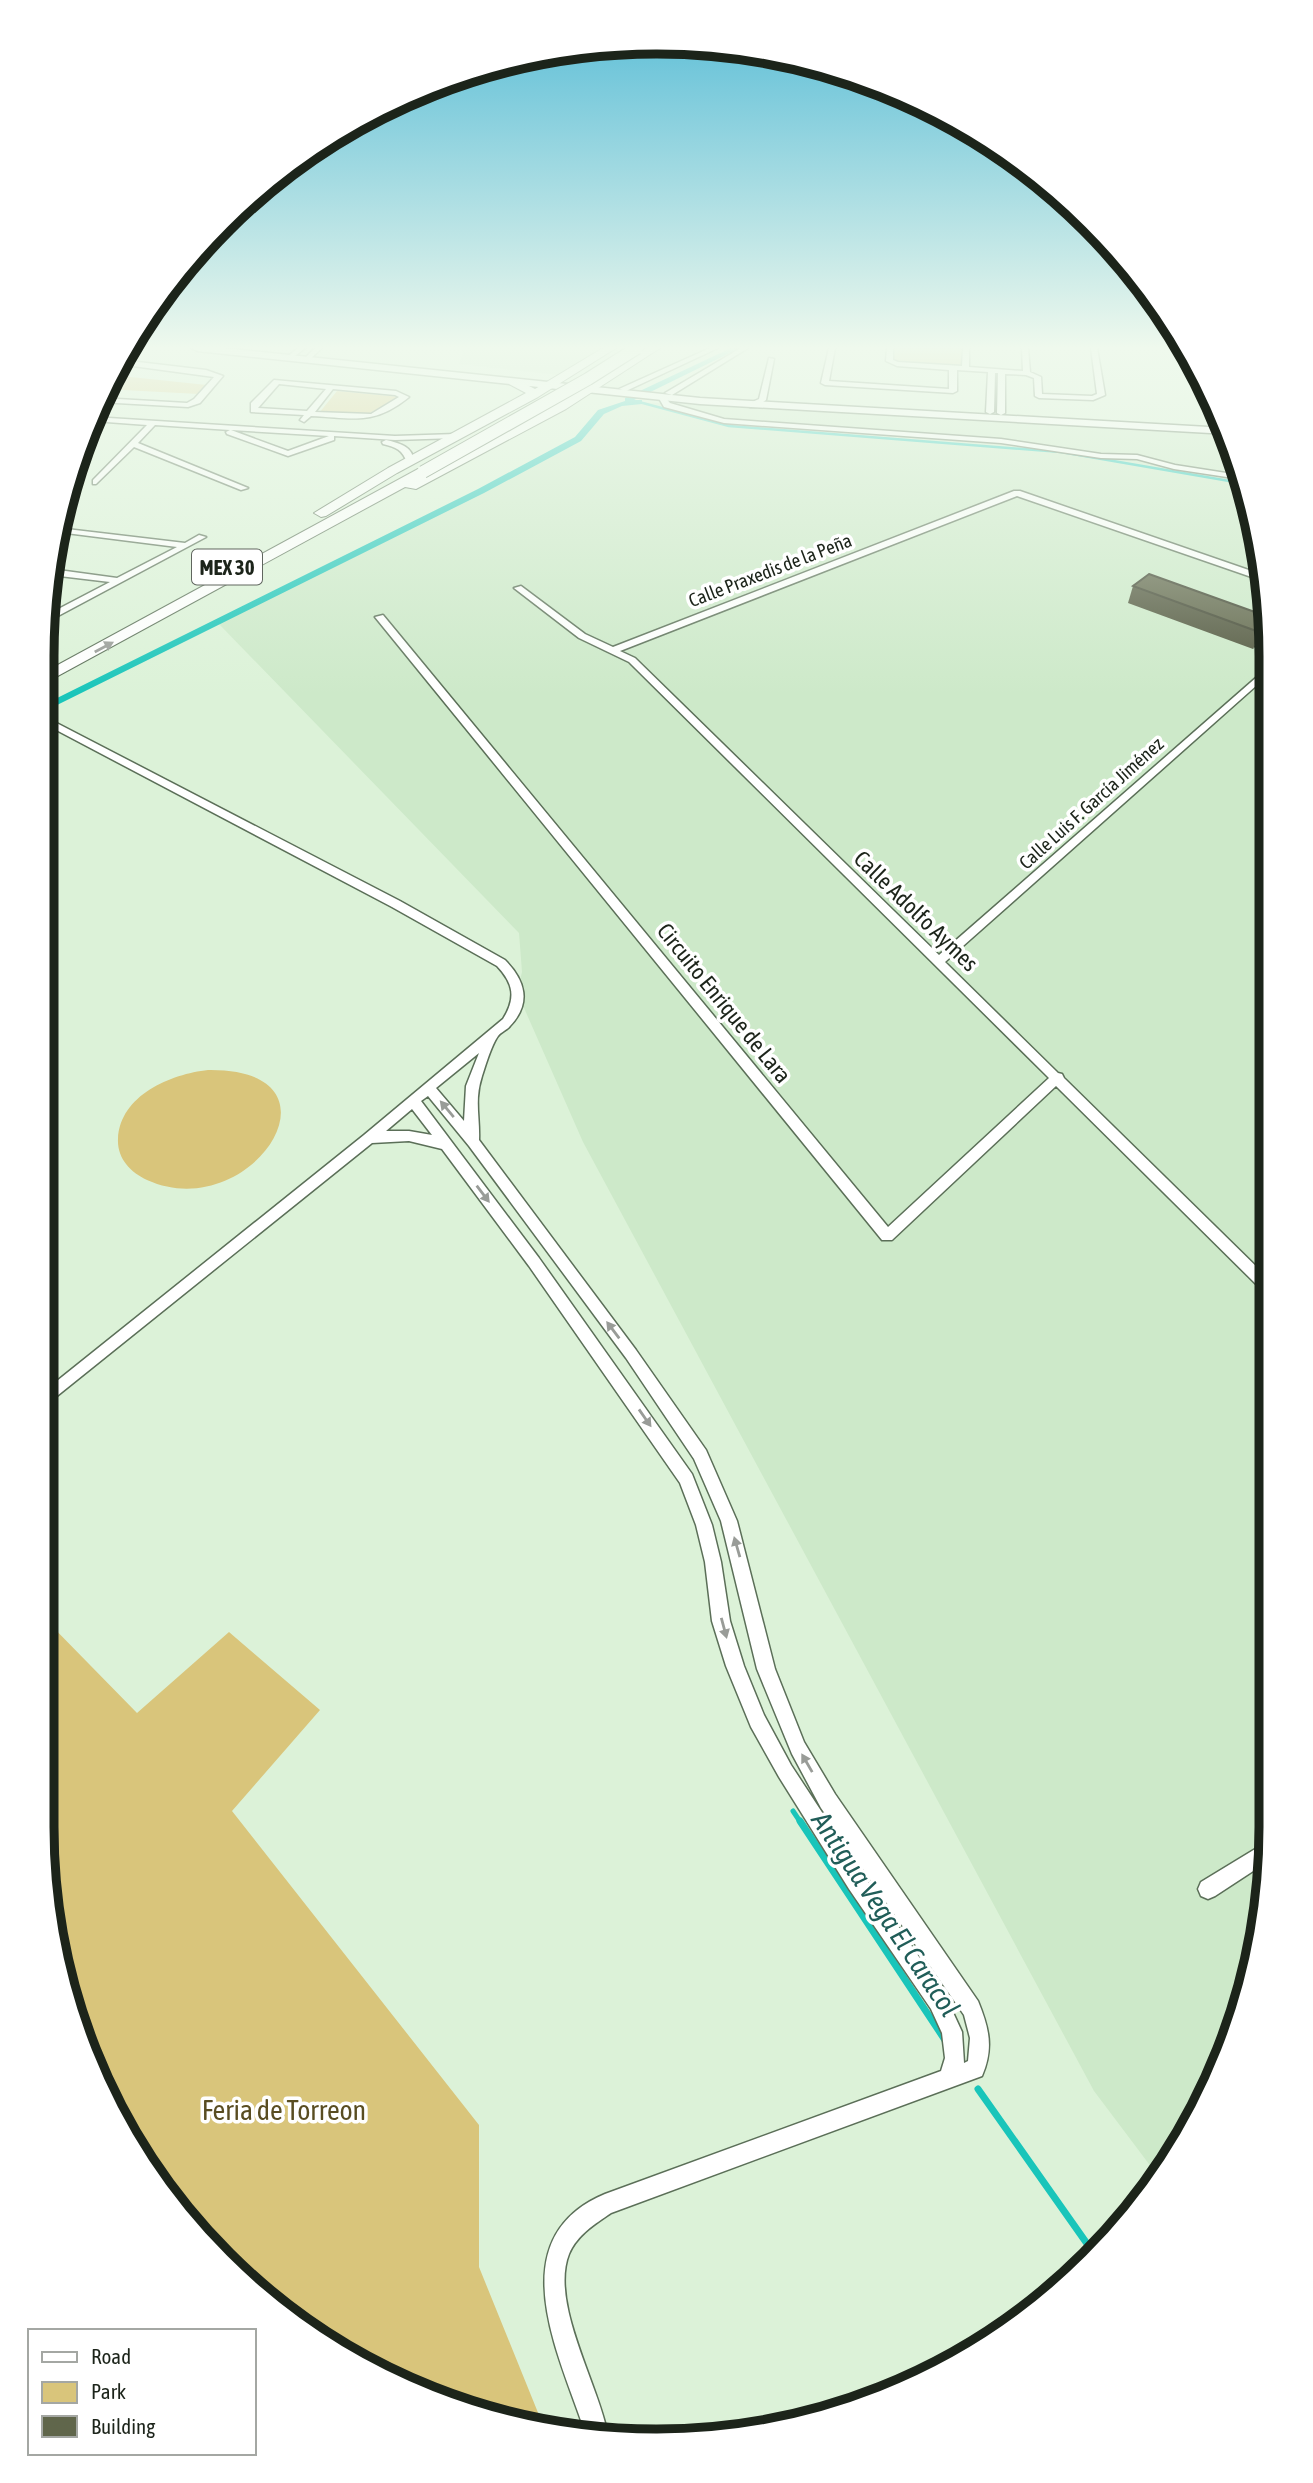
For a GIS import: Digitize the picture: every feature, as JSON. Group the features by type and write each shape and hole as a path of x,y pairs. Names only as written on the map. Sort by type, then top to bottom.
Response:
{"main road":[{"name":"MEX 30","path":"54,673 372,501 413,464"},
{"name":"MEX 30","path":"54,657 297,529 413,464"},
{"path":"372,501 454,464"}],"street":[{"path":"96,482 114,464"},
{"path":"183,464 244,488"},
{"path":"1162,464 1231,476"},
{"name":"Calle Praxedis de la Peña","path":"614,650 1017,493 1253,575"},
{"path":"68,531 186,545"},
{"path":"56,614 202,537"},
{"path":"60,573 119,581"},
{"name":"Calle Adolfo Aymes","path":"519,588 582,636 632,660 1259,1278"},
{"name":"Circuito Enrique de Lara","path":"380,617 887,1236 1058,1077"},
{"name":"Calle Luis F. García Jiménez","path":"938,962 1259,677"},
{"path":"54,725 396,904 501,963 514,976 519,990 517,1007 507,1022 369,1138 54,1393"},
{"path":"474,1143 468,1115 468,1095 493,1033"},
{"path":"428,1087 474,1143 631,1354 700,1455 716,1488 745,1574 766,1669 798,1748 828,1801 971,2008 981,2040 980,2059 975,2069 605,2204 583,2216 567,2233 556,2256 552,2285 556,2311 594,2425"},
{"path":"413,1100 607,1363 686,1479 704,1525 724,1632 757,1721 785,1772 938,2002 952,2032 955,2058 949,2078"},
{"path":"369,1138 385,1135 417,1136 446,1145"},
{"path":"607,1363 631,1354"},
{"path":"1208,1889 1257,1857"}],"shaded area":[{"path":"529,464 1227,464 1254,578 1259,656 1259,1826 1254,1905 1227,2020 1197,2093 1152,2168 1094,2091 583,1142 517,992 522,972 519,933 218,623"}],"green space":[{"path":"208,1070 252,1076 275,1093 281,1116 272,1142 251,1165 221,1182 186,1189 141,1177 126,1164 118,1146 121,1124 128,1110 138,1099 164,1082"},
{"name":"Feria de Torreon","path":"54,1628 137,1713 229,1632 320,1710 232,1811 479,2125 479,2267 540,2417 463,2397 426,2383 390,2367 322,2327 259,2279 231,2252 204,2224 156,2161 116,2093 100,2057 86,2020 66,1944 59,1905 54,1826"}],"building":[{"path":"1149,574 1257,613 1258,632 1133,586"}],"waterway":[{"path":"54,704 532,464"},
{"path":"1130,464 1232,482"},
{"name":"Antigua Vega El Caracol","path":"793,1811 801,1823"},
{"name":"Antigua Vega El Caracol","path":"800,1821 945,2040"},
{"name":"Antigua Vega El Caracol","path":"978,2089 1088,2245"}]}
